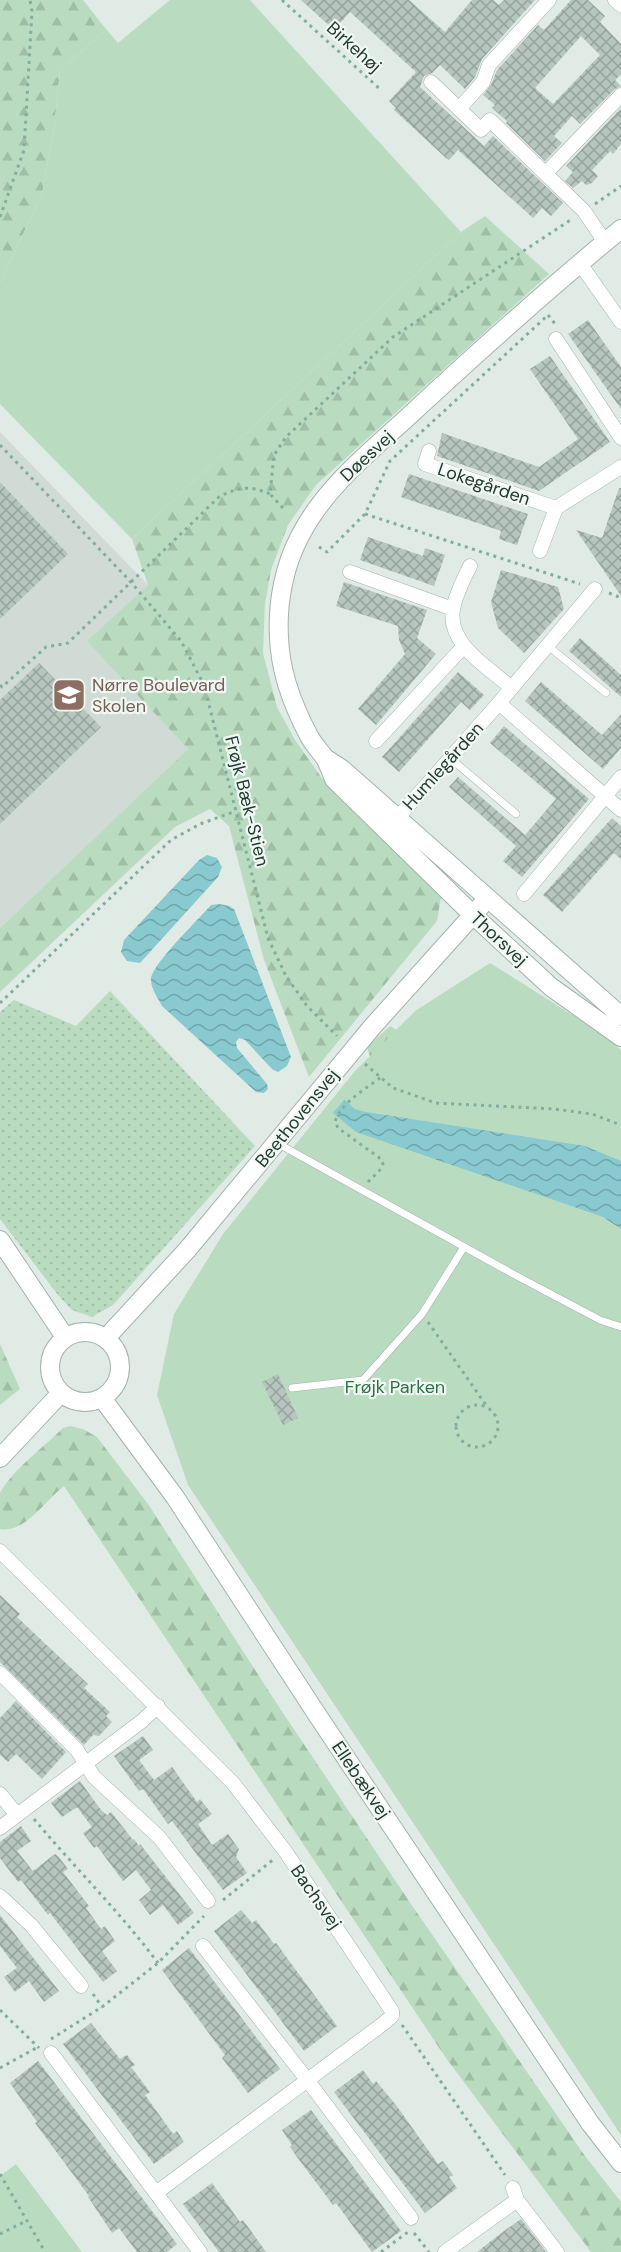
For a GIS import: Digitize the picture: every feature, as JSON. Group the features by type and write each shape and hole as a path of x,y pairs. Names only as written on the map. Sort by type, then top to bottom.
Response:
{"street":[{"path":"459,109 483,82 489,65 549,0"},
{"path":"615,0 621,6"},
{"path":"431,82 481,130 490,120 584,210 605,242"},
{"path":"546,173 621,95"},
{"name":"Døesvej","path":"392,823 342,769 325,758 310,739 294,706 284,673 279,638 286,569 299,536 317,506 340,480 491,340 579,262 621,229"},
{"path":"579,262 621,322"},
{"path":"556,339 621,438"},
{"name":"Lokegården","path":"429,451 425,464 556,508"},
{"path":"540,551 556,508 621,467"},
{"path":"470,566 453,609 453,628 464,646 512,688"},
{"path":"350,572 453,609"},
{"name":"Humlegården","path":"392,823 499,704 595,589"},
{"path":"376,741 464,646"},
{"path":"499,704 621,810"},
{"path":"524,894 621,777"},
{"name":"Thorsvej","path":"392,823 488,898 621,1016"},
{"name":"Thorsvej","path":"392,823 473,915 551,987 621,1037"},
{"name":"Beethovensvej","path":"106,1338 187,1250 373,1026 488,898"},
{"path":"0,1240 65,1337"},
{"path":"86,1331 106,1338 114,1347 119,1358 120,1369 117,1381 111,1390 102,1398 81,1402 61,1393 53,1383 50,1370 51,1358 56,1346 65,1337 86,1331"},
{"path":"0,1458 61,1393"},
{"name":"Ellebækvej","path":"102,1398 175,1497 564,2083 621,2163"},
{"name":"Bachsvej","path":"0,1551 233,1783 285,1851 355,1952 396,2020"},
{"path":"0,1673 77,1750 94,1777 159,1837 211,1906"},
{"path":"0,1828 158,1706"},
{"path":"0,1794 21,1811"},
{"path":"0,1896 31,1925 81,1986"},
{"path":"203,1946 411,2218"},
{"path":"156,2193 308,2081 396,2020"},
{"path":"46,2047 200,2252"},
{"path":"445,2252 515,2194 557,2252"}],"lane":[{"path":"548,646 606,693"},
{"path":"450,758 516,814"},
{"path":"277,1143 600,1320 621,1327"},
{"path":"292,1388 363,1380 422,1314 465,1247"}],"path":[{"path":"0,217 24,150 32,11 30,0"},
{"name":"Birkehøj","path":"282,0 381,90"},
{"path":"270,494 274,455 286,437 393,337 621,186"},
{"path":"319,547 327,552 365,513 390,461 548,315"},
{"name":"Frøjk Bæk-Stien","path":"0,445 130,581 181,641 204,685 268,938 286,975 307,1006 337,1036"},
{"path":"0,685 2,687 46,647 68,643 219,496 237,489 252,487 270,494 283,508"},
{"path":"365,513 617,596 621,601"},
{"path":"0,1003 171,840 200,824 236,811"},
{"path":"365,1064 393,1088 436,1103 554,1109 592,1114 621,1125"},
{"path":"360,1189 383,1164 381,1159 338,1128 335,1122 336,1117 349,1102 381,1077"},
{"path":"422,1314 494,1414 498,1426 494,1438 484,1446 466,1444 461,1440 456,1427 459,1414 464,1409 477,1405 489,1410"},
{"path":"21,1811 62,1852 135,1933 158,1963"},
{"path":"0,2068 46,2047 102,2007 158,1963 211,1906 285,1851"},
{"path":"0,2010 46,2047"},
{"path":"396,2020 515,2194"},
{"path":"0,2174 45,2252"},
{"path":"0,2234 26,2221"},
{"path":"381,2252 412,2229 429,2252"}],"shaded area":[{"name":"Nørre Boulevard Skolen","path":"0,432 148,585 88,641 188,749 0,928"}],"green space":[{"path":"0,0 83,0 106,29 60,71 54,128 42,194 0,283"},
{"path":"170,0 250,0 461,232 132,539 0,404 0,283 42,194 54,128 60,71 106,29 118,43"},
{"path":"485,216 549,274 316,485 288,525 271,570 265,604 263,653 277,707 295,740 321,777 441,897 437,921 309,1077 264,960 229,826 210,809 175,827 0,992 0,928 188,749 87,641 148,585 132,539 461,232"},
{"name":"Frøjk Parken","path":"490,963 601,1033 621,1050 621,2135 188,1485 157,1395 174,1314 223,1234 355,1071 415,1011"},
{"path":"110,991 255,1146 113,1305 92,1317 72,1310 0,1219 0,1012 14,1000 76,1026"},
{"path":"390,1026 400,1032 371,1060 367,1047"},
{"path":"0,1344 20,1389 0,1405"},
{"path":"70,1426 83,1429 97,1437 148,1504 281,1710 411,1904 585,2156 621,2202 621,2252 591,2252 446,2058 64,1486 26,1521 9,1529 0,1529 0,1493 6,1484 63,1428"},
{"path":"16,2164 82,2252 0,2252 0,2176"}],"water":[{"path":"207,855 217,858 222,867 218,877 140,963 127,961 121,952 124,940 199,860"},
{"path":"219,904 234,909 291,1057 287,1066 278,1072 272,1069 245,1040 239,1038 236,1042 237,1048 267,1084 268,1089 264,1093 256,1092 162,1006 151,983 158,964 211,905"},
{"path":"344,1100 355,1109 366,1112 585,1146 621,1161 621,1229 603,1217 356,1132 333,1113"}],"building":[{"path":"301,0 409,0 445,32 472,0 493,0 499,5 504,0 535,0 482,59 475,77 465,89 440,65 432,73 424,76 420,87 484,146 493,136 563,203 551,216 542,208 533,218 458,150 449,160 446,158 394,110 396,108 389,101 416,72 350,12 334,30"},
{"path":"571,0 588,0 605,16 600,22 621,44 621,74 615,80 621,86 615,89 580,124 572,116 554,136 562,143 545,161 506,123 507,121 492,108 495,105 483,95 491,85 497,70 538,25 544,30","holes":["581,36 600,55 553,104 535,88"]},
{"path":"621,108 621,144 613,154 610,151 592,170 598,176 592,183 586,185 582,181 573,188 565,181 573,172 566,166"},
{"path":"588,320 621,367 621,409 568,334"},
{"path":"550,356 610,442 539,491 437,456 442,433 539,467 578,439 530,369"},
{"path":"409,474 528,514 517,545 499,539 501,531 401,497"},
{"path":"0,482 68,554 0,619"},
{"path":"619,488 621,488 621,596 576,530 602,538"},
{"path":"368,537 423,556 425,548 445,555 434,586 360,560"},
{"path":"501,570 558,587 564,609 524,653 498,628 491,602"},
{"path":"344,582 427,610 417,638 436,654 376,725 358,709 405,654 399,640 398,626 336,606"},
{"path":"580,638 621,675 621,697 569,651"},
{"path":"39,663 101,727 0,824 0,700"},
{"path":"458,672 484,695 470,710 461,702 399,772 382,757"},
{"path":"541,682 602,735 621,714 621,748 603,769 525,701"},
{"path":"504,726 589,799 522,877 503,861 516,846 449,787 458,777 525,835 556,799 490,743"},
{"path":"612,818 621,826 621,859 614,853 562,912 543,895"},
{"path":"278,1374 298,1418 283,1425 262,1382"},
{"path":"0,1595 20,1614 17,1617 88,1684 84,1688 110,1712 106,1716 112,1722 99,1736 93,1735 84,1745 0,1662"},
{"path":"16,1701 66,1752 42,1779 16,1754 8,1762 0,1755 0,1718"},
{"path":"143,1736 153,1750 139,1760 154,1780 172,1767 197,1802 200,1799 212,1814 198,1824 212,1845 228,1834 239,1849 236,1857 247,1873 223,1890 172,1821 168,1824 143,1789 139,1791 114,1756"},
{"path":"80,1781 101,1810 107,1815 111,1812 133,1840 139,1846 140,1844 194,1913 178,1925 163,1905 150,1915 139,1900 151,1890 136,1870 123,1881 97,1846 94,1848 83,1833 92,1827 77,1807 62,1817 51,1803"},
{"path":"21,1826 31,1841 17,1851 33,1871 55,1854 58,1856 68,1869 63,1872 89,1906 86,1908 101,1929 105,1926 115,1941 102,1951 117,1971 103,1982 50,1913 48,1915 21,1880 18,1882 0,1858 0,1842"},
{"path":"241,1910 252,1923 256,1920 274,1944 276,1943 337,2026 304,2051 214,1931"},
{"path":"0,1915 59,1991 44,2002 29,1981 15,1992 4,1977 17,1968 0,1946"},
{"path":"189,1948 280,2069 248,2093 222,2058 225,2055 162,1970"},
{"path":"91,2023 120,2059 127,2055 135,2065 131,2067 150,2092 145,2095 173,2134 177,2131 184,2142 154,2164 63,2044"},
{"path":"38,2061 177,2244 167,2252 137,2252 119,2228 112,2233 89,2196 35,2123 37,2122 10,2083"},
{"path":"363,2070 373,2084 376,2081 396,2105 438,2164 443,2161 453,2175 449,2177 457,2188 425,2213 334,2092"},
{"path":"311,2110 401,2231 372,2252 336,2203 333,2205 297,2157 282,2130"},
{"path":"212,2183 240,2222 243,2220 266,2252 219,2252 183,2204"},
{"path":"521,2219 546,2252 477,2252 500,2234"}],"place":[{"name":"Nørre Boulevard Skolen","path":"69,695"}]}
